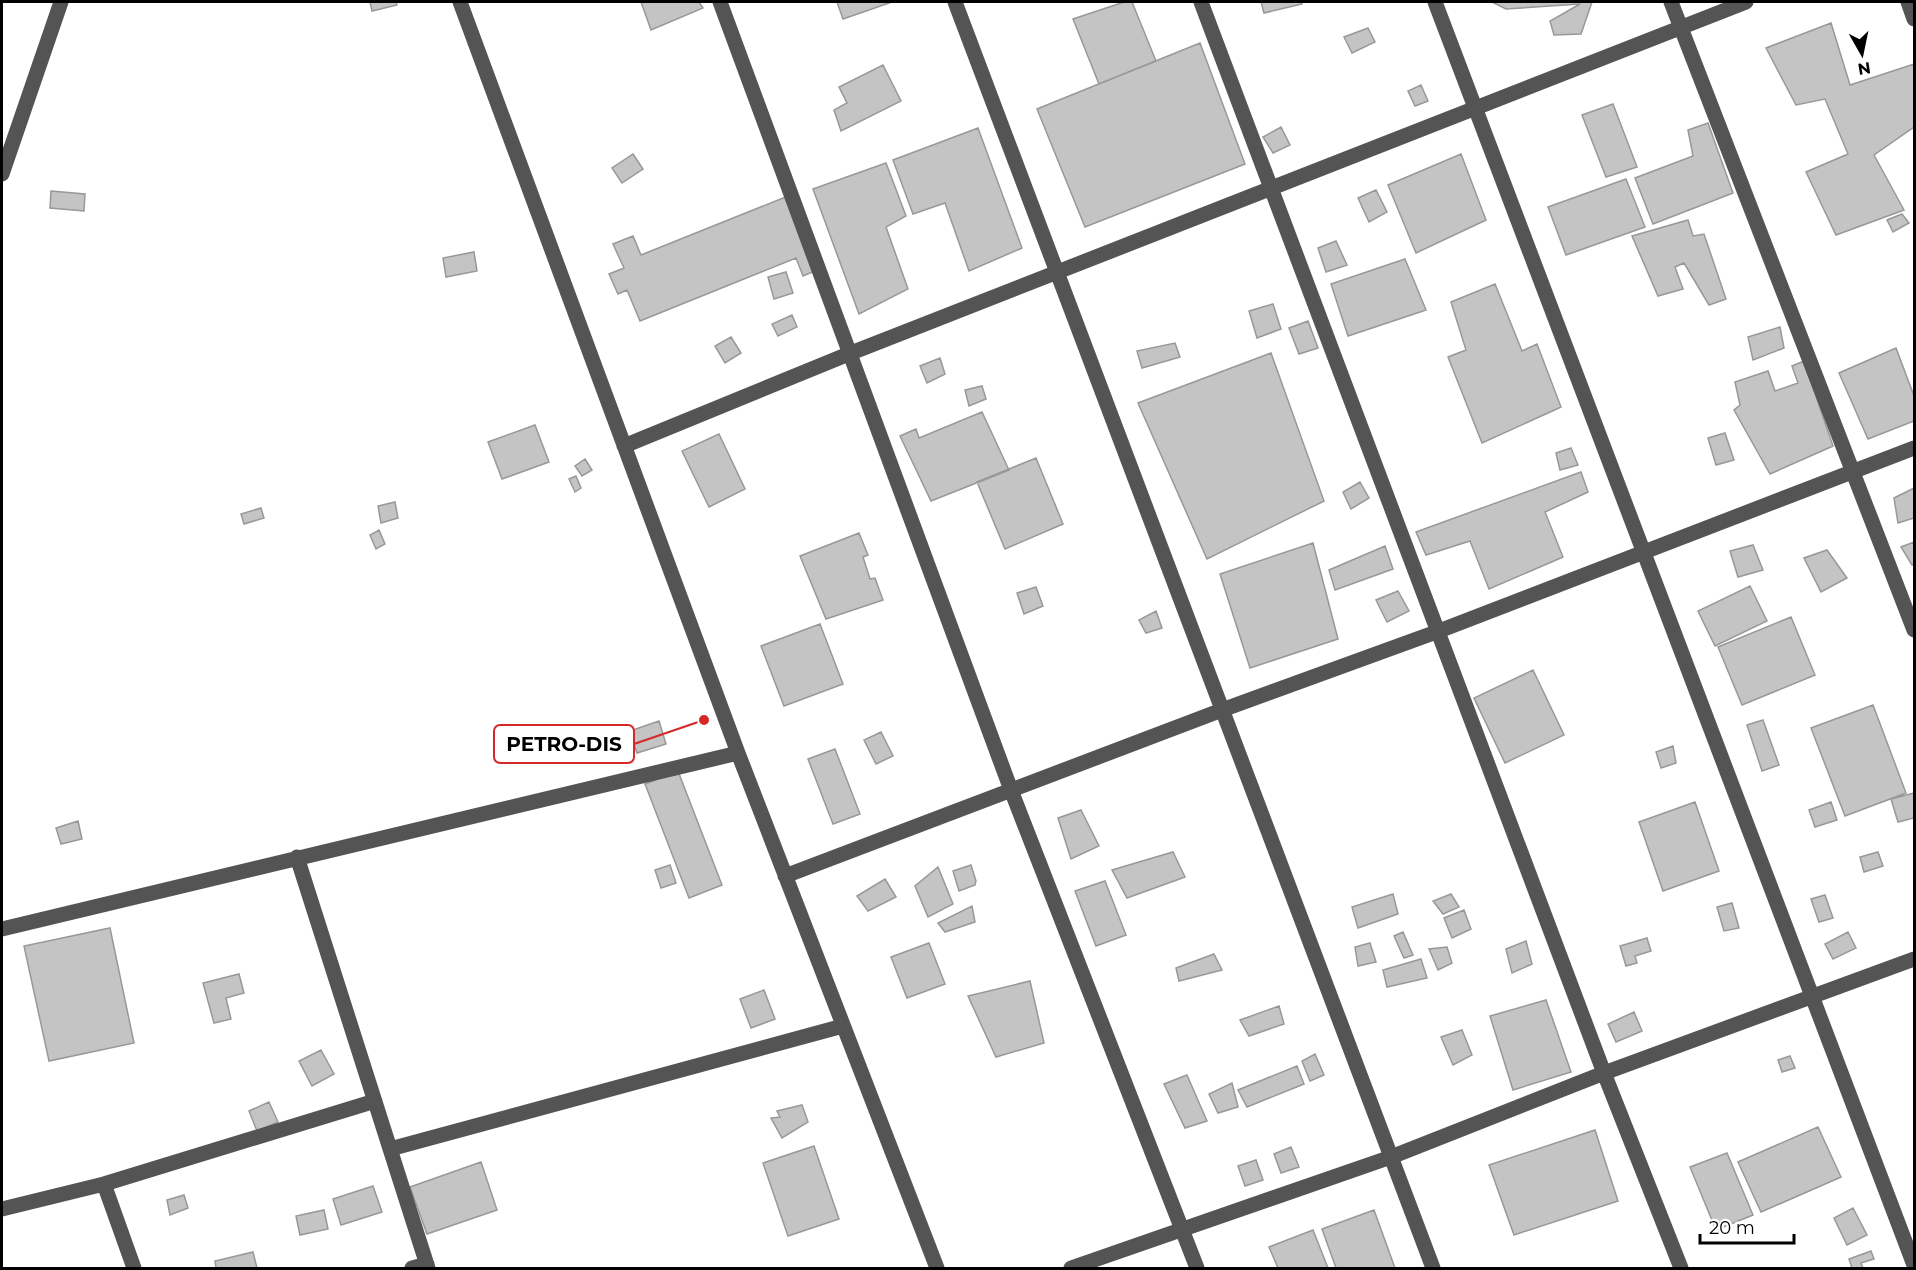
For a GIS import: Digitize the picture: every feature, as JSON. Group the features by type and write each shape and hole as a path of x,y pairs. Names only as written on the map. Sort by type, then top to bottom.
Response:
{"street":[{"path":"2,174 61,2"},
{"path":"460,2 738,753 937,1269"},
{"path":"720,2 1011,790 1197,1269"},
{"path":"955,2 1432,1269"},
{"path":"1201,2 1604,1073 1681,1269"},
{"path":"1435,2 1914,1265"},
{"path":"1671,2 1914,630"},
{"path":"624,446 851,353 1746,2"},
{"path":"1908,2 1914,19"},
{"path":"785,876 1222,710 1439,631 1914,448"},
{"path":"2,929 738,753"},
{"path":"297,857 428,1266 412,1269"},
{"path":"1071,1269 1390,1157 1604,1073 1914,958"},
{"path":"390,1149 843,1026"},
{"path":"2,1209 104,1184 375,1101"},
{"path":"104,1184 134,1269"}],"building":[{"path":"370,2 396,2 397,5 372,11"},
{"path":"641,2 699,2 703,8 651,30"},
{"path":"837,2 892,2 843,19"},
{"path":"1124,2 1132,2 1156,61 1099,84 1073,19"},
{"path":"1261,2 1301,2 1302,4 1264,13"},
{"path":"1492,2 1592,2 1581,34 1554,35 1550,21 1580,4 1506,9"},
{"path":"1831,23 1850,85 1914,64 1914,127 1874,155 1904,210 1836,235 1806,172 1848,154 1825,99 1796,105 1766,48"},
{"path":"1368,28 1375,42 1352,53 1344,37"},
{"path":"1200,43 1245,164 1085,227 1037,109"},
{"path":"883,65 901,101 841,131 834,110 847,103 839,87"},
{"path":"1421,85 1428,101 1415,106 1408,91"},
{"path":"1613,104 1637,167 1606,177 1582,115"},
{"path":"1708,123 1733,193 1653,224 1635,178 1693,156 1688,130"},
{"path":"1281,127 1290,145 1273,153 1263,137"},
{"path":"978,128 1022,248 969,271 945,203 913,214 893,160"},
{"path":"633,154 643,169 622,183 612,168"},
{"path":"1461,154 1486,220 1416,253 1388,185"},
{"path":"886,163 906,216 886,227 908,289 859,314 813,189"},
{"path":"1626,179 1645,227 1566,255 1548,207"},
{"path":"1376,190 1387,212 1369,222 1358,198"},
{"path":"51,191 85,194 84,211 50,208"},
{"path":"788,196 817,270 803,276 796,258 640,321 627,290 618,294 609,274 624,268 613,244 633,236 641,255"},
{"path":"1902,214 1909,223 1893,232 1887,220"},
{"path":"1688,220 1693,236 1704,234 1726,299 1709,305 1684,263 1675,267 1683,289 1658,296 1632,236"},
{"path":"1336,241 1347,265 1326,272 1318,248"},
{"path":"474,252 477,271 446,277 443,258"},
{"path":"1405,259 1426,310 1348,336 1331,284"},
{"path":"786,272 793,293 774,299 768,277"},
{"path":"1495,284 1522,351 1537,344 1561,407 1482,443 1448,357 1466,350 1451,302"},
{"path":"1273,304 1281,329 1257,338 1249,311"},
{"path":"792,315 797,327 778,336 772,324"},
{"path":"1308,321 1318,348 1299,354 1289,328"},
{"path":"1780,327 1784,348 1753,360 1748,337"},
{"path":"731,337 741,353 725,363 715,346"},
{"path":"1175,343 1180,357 1142,368 1137,351"},
{"path":"1896,348 1914,396 1914,421 1868,439 1839,373"},
{"path":"1271,353 1324,501 1207,559 1138,403"},
{"path":"940,358 945,374 927,383 920,366"},
{"path":"1804,361 1833,446 1770,474 1734,410 1740,405 1735,382 1768,371 1775,391 1798,383 1792,366"},
{"path":"982,386 986,399 969,406 965,390"},
{"path":"982,412 1009,470 931,501 900,436 916,429 919,438"},
{"path":"535,425 549,462 502,479 488,442"},
{"path":"1725,433 1734,460 1716,465 1708,438"},
{"path":"719,434 745,489 709,507 682,451"},
{"path":"1571,448 1578,465 1560,470 1556,453"},
{"path":"1036,458 1063,524 1005,549 977,482"},
{"path":"585,459 592,470 582,476 575,466"},
{"path":"1581,472 1588,492 1545,512 1563,557 1489,589 1470,541 1426,555 1416,532"},
{"path":"576,476 581,488 575,492 569,479"},
{"path":"1360,482 1369,498 1351,509 1343,492"},
{"path":"1914,488 1914,518 1898,523 1894,498"},
{"path":"395,502 398,518 381,523 378,506"},
{"path":"261,508 264,518 244,524 241,514"},
{"path":"379,530 385,544 376,549 370,535"},
{"path":"859,533 868,555 863,557 870,579 875,578 883,600 826,619 800,556"},
{"path":"1914,542 1914,564 1912,565 1901,547"},
{"path":"1313,543 1338,639 1250,668 1220,574"},
{"path":"1753,545 1763,570 1738,577 1730,551"},
{"path":"1385,546 1393,569 1335,590 1329,570"},
{"path":"1827,550 1847,578 1821,592 1804,558"},
{"path":"1750,586 1767,621 1715,646 1698,611"},
{"path":"1036,587 1043,606 1024,614 1017,593"},
{"path":"1398,591 1409,611 1387,622 1376,600"},
{"path":"1156,611 1162,628 1146,633 1139,620"},
{"path":"1791,617 1815,675 1742,705 1718,647"},
{"path":"820,624 843,684 784,706 761,646"},
{"path":"1533,670 1564,735 1505,763 1474,698"},
{"path":"1873,705 1906,793 1845,816 1811,728"},
{"path":"1763,720 1779,765 1762,771 1747,725"},
{"path":"659,721 666,744 637,753 630,731"},
{"path":"881,732 893,756 876,764 864,740"},
{"path":"1673,746 1676,763 1661,768 1656,752"},
{"path":"835,749 860,814 833,824 808,759"},
{"path":"678,771 722,885 689,898 645,784"},
{"path":"1914,793 1914,818 1898,822 1891,799"},
{"path":"1695,802 1719,871 1663,891 1639,822"},
{"path":"1831,802 1837,820 1815,827 1809,810"},
{"path":"1081,810 1099,846 1071,859 1058,818"},
{"path":"78,821 82,839 61,844 56,828"},
{"path":"1173,852 1185,877 1127,898 1112,870"},
{"path":"1878,852 1883,866 1864,872 1860,857"},
{"path":"670,865 676,883 661,888 655,870"},
{"path":"971,865 975,885 959,891 953,871"},
{"path":"938,867 953,904 928,917 915,886"},
{"path":"885,879 896,897 868,911 857,896"},
{"path":"1105,881 1126,935 1096,946 1075,891"},
{"path":"1393,894 1398,914 1358,928 1352,907"},
{"path":"1451,894 1459,907 1443,914 1433,901"},
{"path":"1825,895 1833,918 1819,922 1811,899"},
{"path":"1732,903 1739,928 1724,931 1717,907"},
{"path":"972,906 975,922 945,932 938,923"},
{"path":"1464,910 1471,929 1452,938 1444,918"},
{"path":"110,928 134,1043 49,1061 24,946"},
{"path":"1403,932 1413,955 1404,958 1394,936"},
{"path":"1848,932 1856,948 1833,959 1825,944"},
{"path":"1647,938 1651,951 1635,956 1637,963 1626,966 1620,946"},
{"path":"1526,941 1532,964 1512,973 1506,949"},
{"path":"929,943 945,984 907,998 891,957"},
{"path":"1370,943 1376,962 1358,966 1355,947"},
{"path":"1447,947 1452,963 1438,970 1429,949"},
{"path":"1214,954 1222,970 1179,981 1176,968"},
{"path":"1421,959 1427,978 1387,987 1383,970"},
{"path":"239,974 244,993 226,998 231,1019 214,1023 203,983"},
{"path":"1030,981 1044,1043 996,1057 968,996"},
{"path":"764,990 775,1019 751,1028 740,999"},
{"path":"1546,1000 1571,1072 1513,1090 1490,1016"},
{"path":"1279,1006 1284,1024 1249,1036 1240,1020"},
{"path":"1634,1012 1642,1031 1616,1042 1608,1024"},
{"path":"1462,1030 1472,1055 1453,1065 1441,1037"},
{"path":"321,1050 334,1074 312,1086 299,1061"},
{"path":"1315,1054 1324,1075 1310,1081 1302,1061"},
{"path":"1790,1056 1795,1068 1782,1072 1778,1060"},
{"path":"1297,1066 1304,1084 1247,1107 1238,1090"},
{"path":"1187,1075 1207,1121 1185,1128 1164,1084"},
{"path":"1232,1083 1238,1107 1218,1113 1209,1094"},
{"path":"269,1102 278,1122 257,1131 249,1111"},
{"path":"802,1105 808,1122 782,1138 771,1118 780,1117 777,1111"},
{"path":"1818,1127 1841,1177 1761,1212 1738,1162"},
{"path":"1595,1130 1618,1201 1514,1235 1489,1165"},
{"path":"814,1146 839,1219 788,1236 763,1163"},
{"path":"1291,1147 1299,1167 1281,1173 1274,1154"},
{"path":"1727,1153 1753,1215 1716,1230 1690,1167"},
{"path":"1256,1160 1263,1180 1245,1186 1238,1166"},
{"path":"481,1162 497,1210 427,1234 410,1187"},
{"path":"373,1186 382,1212 341,1225 333,1199"},
{"path":"184,1195 188,1208 170,1215 167,1200"},
{"path":"1853,1208 1867,1235 1847,1245 1834,1218"},
{"path":"324,1210 328,1229 300,1235 296,1216"},
{"path":"1374,1210 1395,1268 1336,1268 1322,1229"},
{"path":"1313,1230 1328,1268 1278,1268 1269,1247"},
{"path":"1871,1251 1874,1259 1861,1263 1863,1268 1852,1268 1849,1259"},
{"path":"253,1252 257,1268 216,1268 215,1261"}],"place":[{"name":"PETRO-DIS","path":"704,720"}]}
